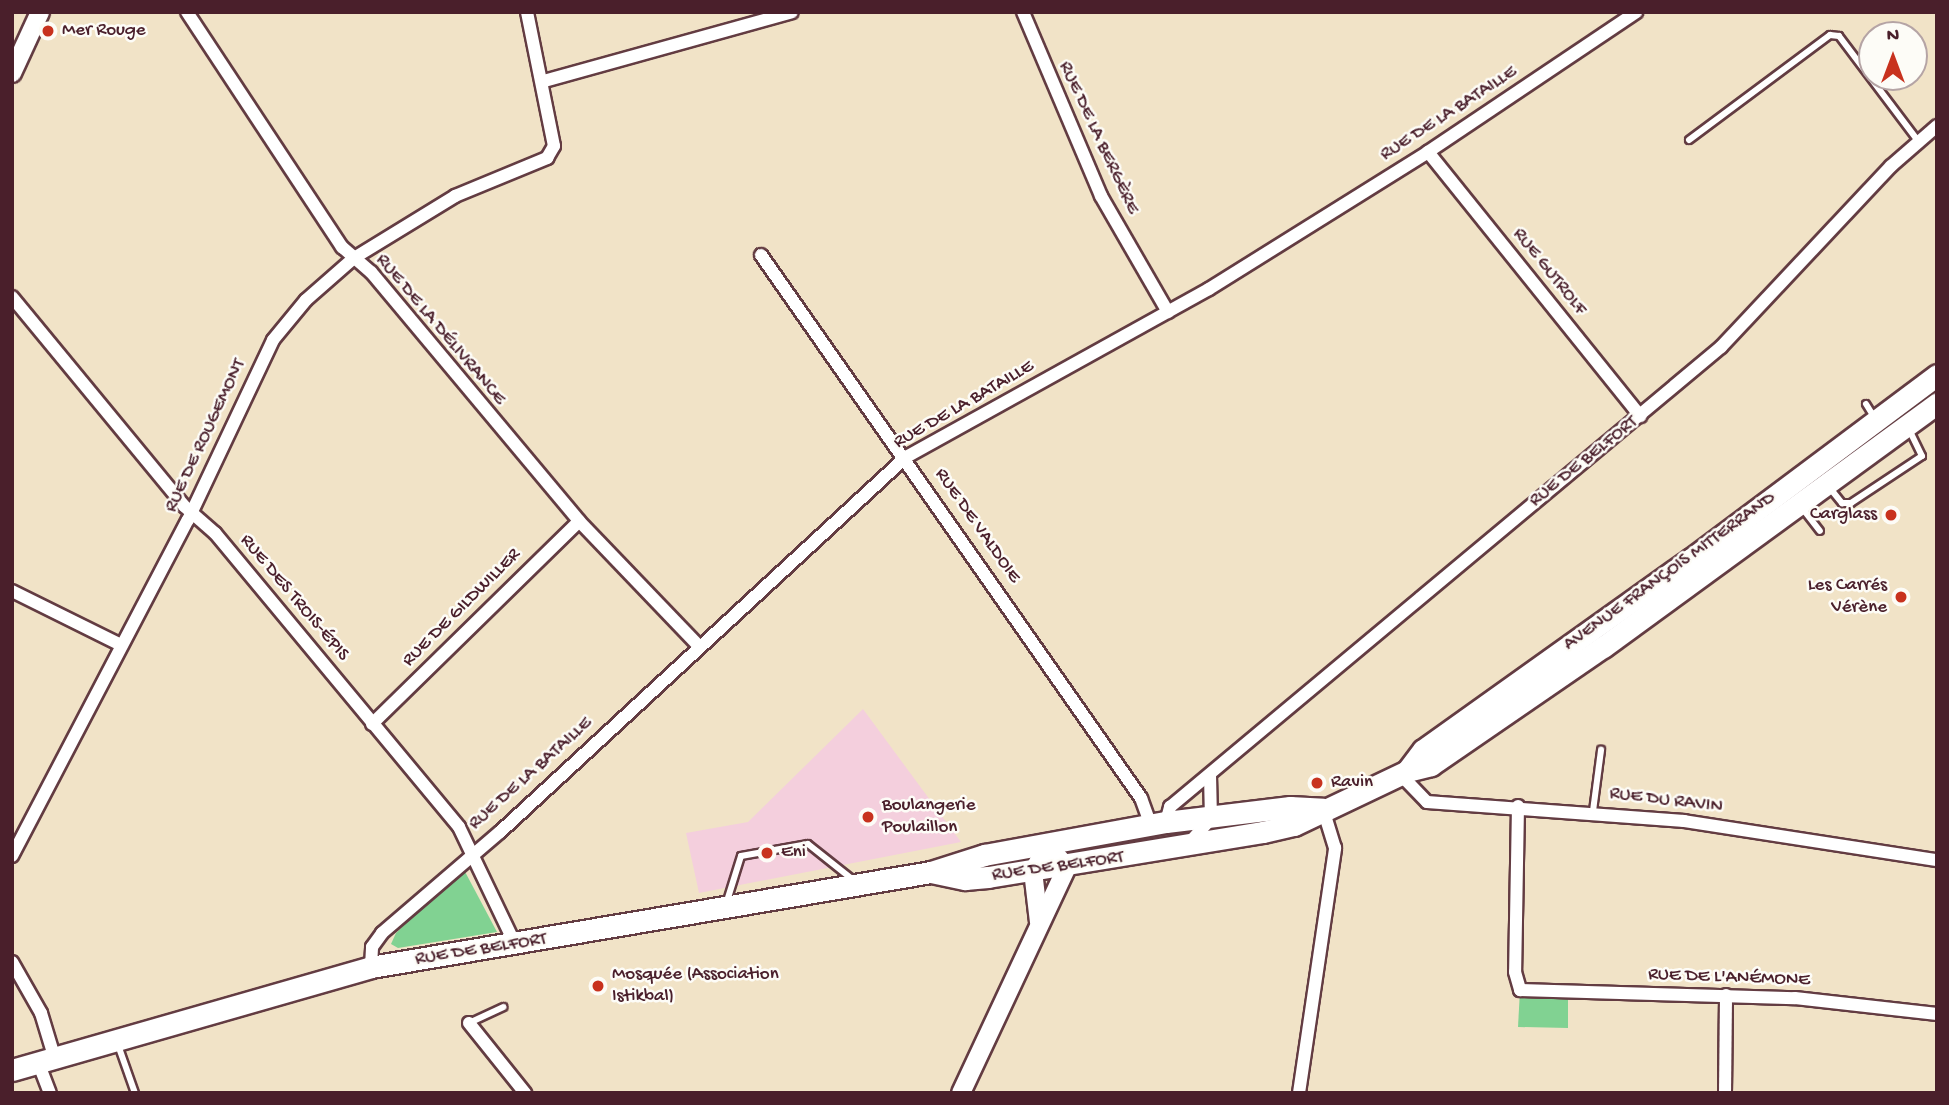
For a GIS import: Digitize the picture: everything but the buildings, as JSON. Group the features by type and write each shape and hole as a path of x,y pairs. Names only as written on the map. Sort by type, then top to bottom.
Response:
{"main road":[{"path":"12,73 40,12"},
{"name":"AVENUE FRANÇOIS MITTERRAND","path":"1820,475 1870,412 1937,375"},
{"name":"AVENUE FRANÇOIS MITTERRAND","path":"1185,848 1294,825 1403,773 1431,765 1528,699 1792,495 1820,475 1888,438 1937,403"},
{"name":"AVENUE FRANÇOIS MITTERRAND","path":"1210,819 1290,807 1323,809"},
{"name":"RUE DE BELFORT","path":"12,1070 115,1037 371,967 931,872 962,860 1159,824 1210,819"},
{"path":"961,1093 1039,922 1056,898 1067,866 1048,846 1033,871 1039,922"},
{"name":"RUE DE BELFORT","path":"931,872 965,879 1185,848"},
{"name":"RUE DE BELFORT","path":"12,1076 46,1059"}],"street":[{"name":"RUE DE LA DÉLIVRANCE","path":"187,12 251,114 354,258 371,272 579,521 698,645"},
{"path":"527,12 544,81 792,12"},
{"name":"RUE DE LA BERGÈRE","path":"1023,12 1101,196 1168,312"},
{"name":"RUE DE LA BATAILLE","path":"371,967 372,947 382,933 469,854 500,832 698,645 906,457 1168,312 1428,152 1636,12"},
{"name":"RUE DE ROUGEMONT","path":"12,856 191,511 274,340 306,300 354,258 455,196 547,158 554,146 544,81"},
{"name":"RUE DE BELFORT","path":"1159,824 1170,807 1721,346 1918,141 1937,126"},
{"name":"RUE GUTROLF","path":"1428,152 1640,416"},
{"name":"RUE DE VALDOIE","path":"761,255 906,457 1159,824"},
{"name":"RUE DES TROIS-ÉPIS","path":"12,297 191,511 215,533 459,827 469,854 515,944"},
{"name":"RUE DE GILDWILLER","path":"372,724 579,521"},
{"path":"12,591 121,645"},
{"name":"RUE DU RAVIN","path":"1403,773 1427,802 1593,811 1937,860"},
{"path":"1185,848 1210,819 1210,775"},
{"name":"RUE DE L'ANÉMONE","path":"1518,806 1515,972 1520,990 1726,995 1937,1014"},
{"path":"1299,1093 1335,848 1323,809"},
{"path":"12,962 41,1013 50,1093"},
{"path":"1725,1093 1726,995"},
{"path":"469,1023 525,1093"}],"lane":[{"path":"1689,140 1830,34 1839,36 1918,141"},
{"path":"1870,412 1888,438"},
{"path":"1820,475 1842,503 1851,503 1922,456 1906,425"},
{"path":"1792,495 1820,531"},
{"path":"1593,811 1601,750"},
{"path":"725,908 741,856 808,844 859,884"},
{"path":"469,1023 504,1007"},
{"path":"115,1037 135,1093"}],"shaded area":[{"path":"863,709 961,842 699,893 686,833 748,822"}],"green space":[{"path":"463,868 497,932 398,948 391,944 396,933"},
{"path":"1520,990 1568,993 1568,1028 1518,1027"}],"place":[{"name":"Mer Rouge","path":"48,31"},
{"name":"Carglass","path":"1891,515"},
{"name":"Les Carrés Vérène","path":"1901,597"},
{"name":"Ravin","path":"1317,783"},
{"name":"Boulangerie Poulaillon","path":"868,817"},
{"name":"Eni","path":"767,853"},
{"name":"Mosquée (Association Istikbal)","path":"598,986"}]}
